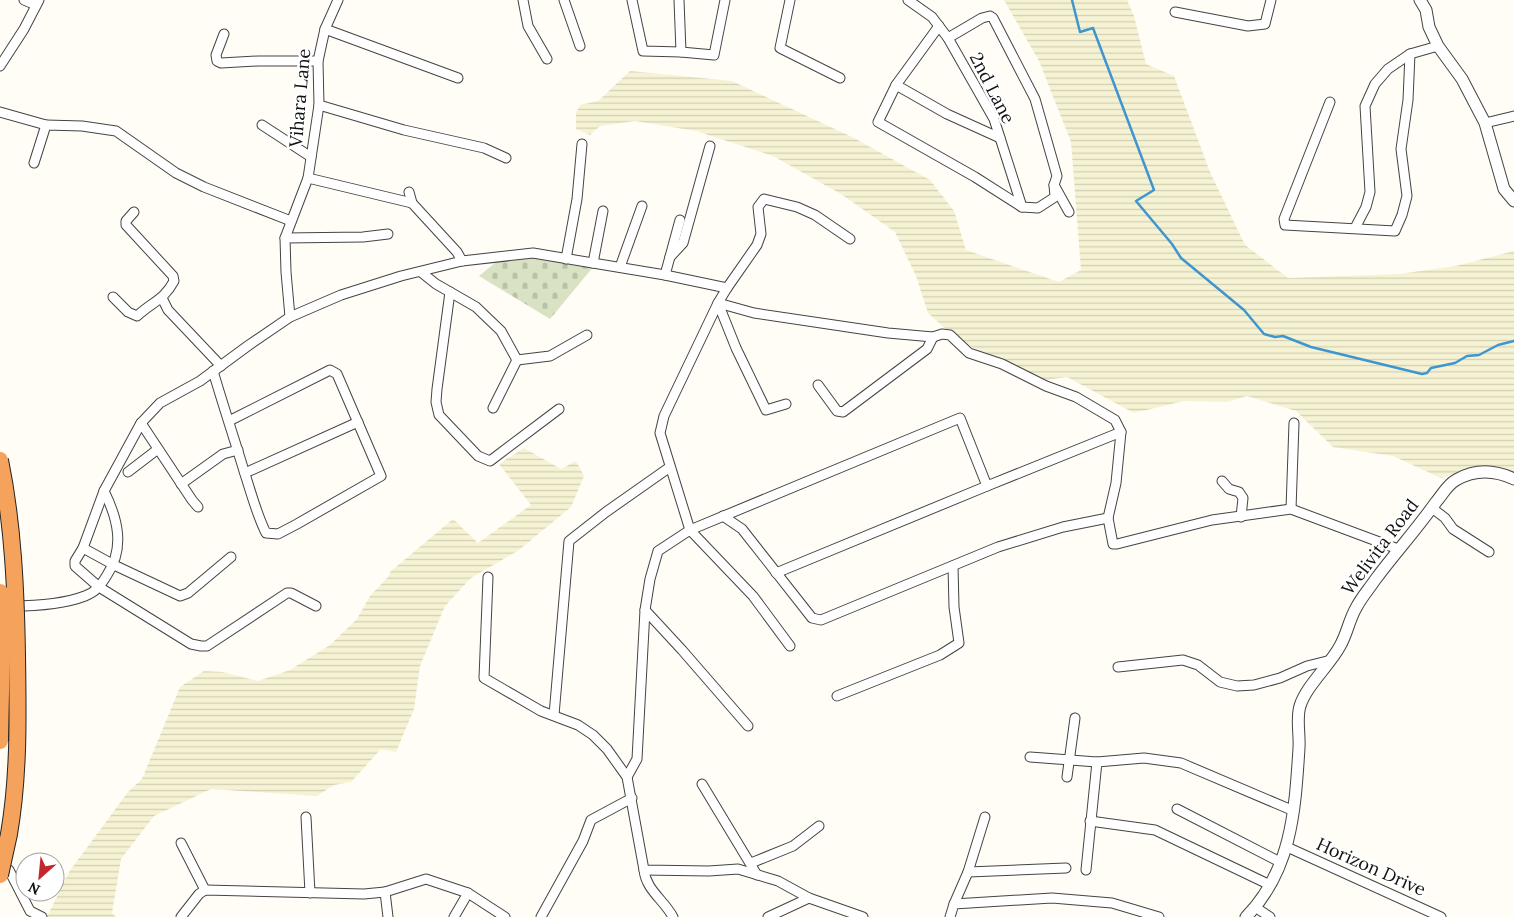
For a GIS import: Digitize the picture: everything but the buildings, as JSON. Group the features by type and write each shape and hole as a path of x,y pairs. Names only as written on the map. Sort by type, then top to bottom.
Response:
{"highway":[{"path":"0,460 4,481 16,597 18,718 16,763 9,832 0,875"},
{"path":"0,592 2,650 0,741"}],"street":[{"path":"0,66 24,29 38,2 24,0"},
{"name":"Vihara Lane","path":"290,317 286,272 286,238 308,178 319,105 318,60 325,29 338,0"},
{"path":"523,0 528,26 547,59"},
{"path":"564,0 580,46"},
{"path":"632,0 643,51 714,55 725,0"},
{"path":"678,0 681,52"},
{"path":"790,0 780,48 840,78"},
{"name":"2nd Lane","path":"908,0 932,17 948,38 994,119 1022,207"},
{"path":"1176,12 1248,26 1265,24 1271,0"},
{"path":"1420,0 1426,10 1429,26 1438,46 1462,79 1485,123 1514,200"},
{"path":"939,26 896,85 878,122 975,177 1022,207 1038,208 1055,197 1054,185 1057,176 1035,99 993,18 990,16 982,18 948,38"},
{"path":"325,29 458,78"},
{"path":"224,34 216,55 217,61 221,64 318,60"},
{"path":"1355,228 1366,207 1370,192 1365,106 1375,84 1388,69 1410,54 1438,46"},
{"path":"1330,102 1284,219 1285,225 1395,231 1407,196 1401,149 1408,100 1410,54"},
{"path":"896,85 947,114 1000,138"},
{"path":"319,105 404,130 484,148 506,158"},
{"path":"0,112 46,125 82,126 116,131 176,173 204,187 291,221"},
{"path":"1485,123 1514,116"},
{"path":"34,163 46,125"},
{"path":"262,125 311,157"},
{"path":"566,258 577,198 582,144"},
{"path":"670,256 683,243 710,146"},
{"path":"308,178 412,203"},
{"path":"1054,185 1068,212"},
{"path":"409,192 412,203 457,252 462,261"},
{"path":"790,646 753,596 690,530 660,433 664,416 718,302 757,246 761,234 758,207 764,199 796,207 815,215 850,239"},
{"path":"620,267 642,206"},
{"path":"593,263 603,211"},
{"path":"113,298 128,312 137,316 149,305 162,298 174,281 173,276 126,226 126,221 134,212"},
{"path":"665,275 680,220"},
{"path":"286,238 363,238 388,234"},
{"path":"316,606 291,593 287,593 207,646 201,646 191,644 100,588 75,566 75,561 83,548 104,491 140,423 160,403 200,381 290,317 342,295 402,276 462,261 532,253 665,275 727,288"},
{"path":"421,272 436,284 476,307 501,331 517,360"},
{"path":"450,292 436,389 439,415 478,456 490,460 559,409"},
{"path":"162,298 168,310 217,368 229,421 259,520 266,533 278,534 381,476 337,374 330,370 229,421"},
{"path":"718,302 754,313 888,333 933,337 942,334 950,335 969,353 1002,364 1046,386 1076,397 1115,420 1121,432 1116,483 1108,518 1113,544 1212,520 1291,509 1398,549"},
{"path":"718,302 736,348 766,410 786,404"},
{"path":"517,360 550,356 587,335"},
{"path":"818,385 837,411 843,412 927,349 933,337"},
{"path":"493,408 517,360"},
{"path":"627,777 637,758 645,610 650,579 658,551 690,530 960,418 986,486"},
{"path":"245,473 358,422"},
{"path":"140,423 194,504 198,507"},
{"path":"1291,509 1294,423"},
{"path":"776,573 1121,432"},
{"path":"128,472 158,449"},
{"path":"181,484 223,454 238,450"},
{"path":"554,715 569,541 606,512 670,467"},
{"name":"Welivita Road","path":"1246,917 1270,885 1287,847 1294,810 1299,745 1299,709 1307,692 1341,645 1356,606 1398,549 1446,488 1455,480 1471,474 1494,472 1514,479"},
{"path":"1222,481 1230,489 1239,492 1243,498 1241,517"},
{"path":"0,606 41,606 85,596 100,588 114,565 118,546 118,526 104,491"},
{"path":"1432,508 1445,518 1453,529 1489,552"},
{"path":"723,516 742,529 812,618 821,620 998,547 1063,527 1108,518"},
{"path":"83,548 180,596 188,593 232,557"},
{"path":"837,696 940,655 959,643 954,607 954,566"},
{"path":"488,577 484,678 541,711 578,725 593,735 607,749 627,777 645,879 673,917"},
{"path":"645,610 748,726"},
{"path":"1118,667 1183,660 1198,665 1220,682 1237,686 1254,685 1280,678 1307,666 1331,660"},
{"path":"1067,777 1075,718"},
{"path":"1030,757 1097,762 1144,758 1181,762 1294,810"},
{"path":"1086,870 1097,762"},
{"path":"702,784 757,875"},
{"path":"541,917 583,841 591,820 632,798"},
{"path":"1177,809 1280,862"},
{"path":"306,817 310,893"},
{"path":"950,917 968,872 986,817"},
{"path":"1090,821 1155,830 1270,885"},
{"path":"751,863 793,846 819,826"},
{"path":"181,843 204,890"},
{"name":"Horizon Drive","path":"1287,847 1441,917"},
{"path":"0,863 9,870 30,911 42,917"},
{"path":"644,870 709,871 738,868 778,881 809,898 863,917"},
{"path":"968,872 1066,868"},
{"path":"181,917 204,890 364,894 385,892 426,879 468,893 505,917"},
{"path":"385,892 388,917"},
{"path":"454,917 468,893"},
{"path":"768,917 809,898"},
{"path":"954,904 1052,898 1112,903 1159,917"},
{"path":"1255,907 1270,917"}],"shaded area":[{"path":"1004,0 1127,0 1134,16 1146,64 1174,76 1210,172 1245,245 1288,278 1399,274 1456,266 1514,251 1514,478 1474,467 1441,478 1393,456 1333,447 1296,411 1247,396 1227,402 1184,401 1134,413 1067,377 1039,381 1016,367 959,341 928,313 916,276 895,232 841,194 773,156 696,131 635,121 600,126 590,135 576,129 576,113 580,105 598,101 630,71 732,81 854,138 930,180 954,211 966,250 1059,282 1081,270 1071,142 1039,61"},
{"path":"524,448 561,469 576,461 584,476 571,507 519,550 471,578 445,606 420,666 414,709 396,752 381,749 351,782 334,785 317,796 211,789 154,816 121,859 112,913 116,917 47,917 54,902 65,902 65,880 69,872 128,792 142,779 180,687 204,671 222,672 258,681 290,670 330,645 357,619 370,596 389,576 390,572 453,519 478,543 531,505 499,464"}],"green space":[{"path":"533,256 594,266 550,319 479,276 501,258"}],"waterway":[{"path":"1072,0 1080,32 1093,28 1154,190 1136,201 1172,244 1181,258 1244,310 1264,334 1275,337 1283,336 1311,347 1422,374 1427,373 1431,368 1455,363 1467,356 1479,355 1498,345 1514,341"}]}
